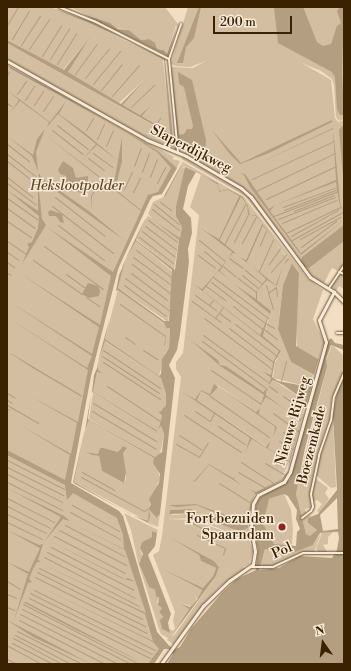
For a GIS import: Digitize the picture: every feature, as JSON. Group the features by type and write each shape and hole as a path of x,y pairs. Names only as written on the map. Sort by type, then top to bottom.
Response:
{"street":[{"path":"59,7 169,59"},
{"path":"178,153 169,59 181,24"},
{"name":"Slaperdijkweg","path":"7,61 147,140 178,153 245,191 310,277 329,288 344,302"},
{"path":"329,288 344,266"},
{"path":"339,272 344,274"},
{"name":"Nieuwe Rijweg","path":"252,566 255,551 251,528 253,504 258,495 284,482 290,472 326,342 319,320 334,292"},
{"path":"337,332 344,332"},
{"name":"Boezemkade","path":"302,518 311,512 313,506 311,494 320,449 331,421 334,397 344,373"},
{"name":"Pol","path":"252,566 258,568 273,567 303,553 344,553"},
{"path":"161,664 212,597 229,581 252,566"}],"green space":[{"path":"7,7 50,7 98,27 163,60 171,133 142,116 149,106 140,115 123,105 148,76 119,103 67,72 89,38 63,70 7,40"},
{"path":"74,7 165,7 178,24 178,28 176,25 167,54 164,50 157,49 149,39 141,40 129,30 113,27 74,9"},
{"path":"188,7 344,7 344,119 339,121 336,117 334,85 332,79 321,71 302,63 331,80 335,118 338,122 344,120 344,265 339,271 332,268 324,283 329,286 311,276 247,191 183,153 179,148 170,71 173,67 193,68 206,61 190,67 175,66 171,63"},
{"path":"7,43 175,138 177,149 145,137 7,59"},
{"name":"Hekslootpolder","path":"7,66 174,157 172,159 180,161 177,168 164,157 172,168 159,194 149,197 121,259 91,367 69,478 70,490 120,518 151,624 164,647 152,664 7,664"},
{"path":"180,155 240,189 250,197 298,262 245,196 183,160"},
{"path":"183,162 244,197 307,278 323,290 313,319 324,342 318,359 297,347 296,321 299,273 292,263 283,285 278,328 291,362 313,375 309,387 273,378 275,363 281,351 263,336 270,315 260,335 203,291 218,271 233,282 220,271 227,260 202,289 192,283 280,351 273,362 271,375 262,371 271,378 268,386 273,380 306,401 301,419 290,413 301,421 289,461 268,448 271,441 267,447 197,400 201,391 210,396 218,387 275,427 273,440 277,427 259,414 260,408 256,412 217,385 210,394 201,390 195,399 181,390 250,438 244,454 252,439 289,462 281,480 256,492 248,488 255,493 247,520 237,519 196,504 168,505 196,505 236,521 248,520 248,525 208,514 205,518 237,530 248,528 248,535 233,534 193,518 167,519 194,520 233,535 247,535 253,551 249,564 243,567 246,569 222,585 205,602 173,644 167,640 168,638 161,634 158,626 138,562 131,530 124,513 158,530 157,533 152,531 152,537 142,542 140,548 143,558 140,560 139,564 149,587 155,590 156,597 159,597 157,602 162,608 159,612 163,618 161,620 162,629 170,633 168,628 173,631 175,629 173,620 175,612 153,555 159,551 162,536 181,377 176,369 176,362 183,353 199,215 190,207 201,175 181,164","holes":["202,175 218,183 220,191 228,189 242,196 248,204 250,215 256,215 290,261 289,260 283,265 288,259 263,226 247,262 251,266 238,256 246,260 262,224 256,216 249,215 247,205 241,197 220,240 237,254 233,253 228,259 232,252 200,226 219,239 239,196 228,190 219,192 218,185","188,338 218,360 220,365 226,366 262,392 267,389 266,395 288,411 266,397 260,407 264,395 220,366","209,464 233,478 235,476 234,479 243,485 209,465 195,482 214,494 181,474 194,481","191,509 199,513 173,515 169,513 170,510","166,535 214,561 219,567 216,576 175,634 171,637 189,609 179,603 191,606 197,600 195,597 198,599 202,590 167,571 203,588 213,576 216,568 201,561 199,555"]},
{"path":"181,166 185,169 176,206 182,227 180,238 153,220 179,240 174,270 136,239 144,221 148,216 152,218 148,214 153,202 164,197"},
{"path":"136,241 174,273 168,322 118,288 123,264"},
{"path":"344,267 344,289 339,286 336,291 332,286"},
{"path":"118,289 170,328 169,348 165,353 159,376 105,339"},
{"path":"104,341 161,378 166,394 166,405 160,412 157,410 162,416 158,431 93,392 97,372 104,374 98,370 97,366"},
{"path":"332,345 344,356 344,371 331,400 330,420 323,437 310,495 312,507 305,509 307,515 301,516 296,494 327,367 325,363"},
{"path":"93,393 157,432 161,426 164,434 160,454 155,457 89,419"},
{"path":"333,419 336,487 331,488 316,475 324,437"},
{"path":"89,420 154,458 160,478 149,508 155,518 160,514 158,527 74,482 84,433","holes":["123,446 126,448 123,453 126,478 124,483 102,471 99,456 92,455 87,452 98,454 100,448 118,452"]},
{"path":"315,478 328,488 325,493 329,499 319,513 317,511 322,504 317,500 313,502 312,494"},
{"path":"284,494 291,510 293,529 292,544 286,547 275,545 264,528 263,520 269,499"},
{"path":"311,515 308,523 317,530 310,537 306,534 302,519"},
{"path":"333,532 328,537 328,544 323,545 327,552 318,552 316,548 322,533"},
{"path":"321,533 314,552 298,553 276,565 259,567 265,549 285,554 313,545"}],"shaded area":[{"path":"50,7 92,22 125,39 89,23"},
{"path":"199,7 201,7 194,38 186,47 183,63 177,63"},
{"path":"274,7 303,7 317,42 323,46 331,44 337,26 341,23 337,11 340,7 344,7 342,72 344,115 340,115 337,109 335,77 332,72 278,43"},
{"path":"83,14 110,23 118,29 129,30 141,40 149,39 155,43 157,49 164,50 167,54 177,26 168,56"},
{"path":"90,37 68,72 121,104 148,76 123,105 140,115 150,106 142,116 170,133 164,60 127,41 165,59 173,136 7,43 7,40 64,70"},
{"path":"7,65 66,97 122,129 11,69"},
{"path":"172,71 179,135 184,134 187,129 192,129 193,126 184,87 179,84 178,72 192,80 206,140 205,153 178,138"},
{"path":"7,90 50,122 66,101 59,114 85,133 117,160 97,145 83,159 96,144 58,114 47,127 49,122 20,101 9,114 19,100"},
{"path":"332,120 332,122 269,153 240,164 229,153 211,129 241,163"},
{"path":"344,124 344,187 339,130"},
{"path":"333,128 340,202 344,214 339,202 336,182 276,205 336,180 333,129 255,165"},
{"path":"45,129 36,152 38,171 32,156 7,136 33,155 37,139"},
{"path":"124,131 158,151 177,168 162,194 153,196 150,200 118,269 91,376 71,483 119,511 123,516 157,632 173,650 180,647 191,629 221,594 237,579 256,570 258,549 253,527 257,501 263,495 283,485 290,479 329,340 331,338 335,343 344,345 344,350 331,345 326,359 327,367 305,448 296,494 306,534 310,536 317,530 308,523 308,518 318,514 337,490 333,415 337,392 344,377 344,664 167,664 173,654 169,649 164,649 154,664 148,664 159,649 153,642 34,584 153,641 145,614 42,564 146,613 125,550 71,523 124,549 123,535 117,518 73,493 67,500 65,485 7,455 7,450 65,480 70,455 20,425 71,454 77,423 30,396 78,422 88,370 7,317 87,368 92,356 7,300 92,354 99,327 21,274 100,325 111,276 47,227 113,272 141,211 113,189 122,137 122,161 115,189 141,210 148,195 158,192 171,168 157,152","holes":["284,494 288,496 297,510 296,519 300,529 297,532 296,546 274,544 263,524 269,499","337,498 338,529 323,531 320,515","338,532 339,538 337,550 332,558 300,556 279,568 259,570 265,549 285,554 292,553 313,545 320,533"]},
{"path":"45,135 112,186 102,181 92,196 92,210 91,196 101,179"},
{"path":"63,161 73,168 76,178 88,176 88,184 84,192 80,193 71,186 66,189 64,186 66,176 60,174 58,170"},
{"path":"181,165 196,172 188,186 183,209 191,218 192,233 188,249 189,262 180,334 177,350 169,365 175,378 160,514 156,518 149,509 150,517 148,522 156,527 133,515 148,521 149,508 151,504 149,499 159,483 160,474 153,463 154,458 89,420 85,430 91,396 88,419 155,457 162,452 164,434 161,426 158,430 162,416 157,410 160,412 166,405 166,394 161,378 105,341 98,361 110,317 105,339 159,376 161,374 162,359 169,348 170,328 167,329 164,323 118,290 116,291 119,275 124,264 118,288 164,321 169,321 172,270 136,241 125,260 144,221 136,240 175,270 179,240 153,220 180,238 182,227 176,216 176,206 185,167 181,166 163,198"},
{"path":"39,173 41,177 90,212 124,240 38,178"},
{"path":"240,173 245,174 269,209 275,205 270,211 301,253 344,220 301,255 250,187 244,175"},
{"path":"202,175 218,183 220,191 228,189 242,196 248,205 250,215 256,215 286,255 263,226 247,262 251,266 238,256 246,260 262,224 256,216 248,215 247,205 241,197 220,240 237,254 233,253 228,259 232,252 200,227 219,239 239,196 228,190 219,192 218,185"},
{"path":"38,181 42,219 46,225 22,264 29,247 27,244 32,242 38,228 39,216 7,190 38,211"},
{"path":"50,210 62,214 64,223 60,222 56,216 49,216 48,212"},
{"path":"344,225 344,241 309,268 305,267 301,261 302,257"},
{"path":"227,260 220,271 233,282 218,271 203,291 260,335 269,315 263,336 281,351 275,361 272,377 278,381 309,387 314,378 305,408 306,401 283,385 273,380 268,386 271,378 262,371 271,375 273,362 279,351 192,283 202,289"},
{"path":"292,263 299,273 296,346 318,359 321,350 314,375 291,362 278,329 283,285"},
{"path":"283,265 277,286 267,280 257,291 257,300 271,311 270,314 234,284 256,299 256,292 266,279 253,267 276,285"},
{"path":"88,283 98,286 100,290 99,296 89,298 82,294"},
{"path":"188,338 218,360 220,365 226,366 263,392 267,388 266,395 288,411 266,397 260,407 264,395 220,366"},
{"path":"7,351 81,395 82,397 31,367"},
{"path":"98,366 98,370 104,374 97,372 93,392 158,431 157,432 92,392 94,375"},
{"path":"214,384 256,412 260,408 259,414 277,427 273,439 275,427 218,387 210,396 201,391 197,400 266,447 271,441 268,448 289,461 301,421 290,413 301,419 304,411 288,468 289,462 252,439 244,454 250,438 181,391 195,399 201,390 210,394"},
{"path":"84,433 74,482 123,510 73,482"},
{"path":"123,446 127,448 123,453 126,472 124,483 102,471 99,456 86,452 98,454 100,448 104,448 118,452"},
{"path":"209,464 233,478 235,476 234,479 243,486 209,465 195,482 215,494 181,474 194,481"},
{"path":"288,471 282,480 254,495 255,493 248,488 256,492 281,480"},
{"path":"7,488 64,516 70,521 63,519 44,542 61,517"},
{"path":"254,495 251,502 249,518 247,520 251,501"},
{"path":"196,504 237,519 247,520 239,521 230,519 196,505 177,507 168,505"},
{"path":"191,509 199,513 169,514 170,510"},
{"path":"208,514 235,524 248,525 248,528 241,531 233,529 205,518"},
{"path":"7,530 39,545 43,544 38,560 41,562 37,562 33,569 29,579 32,582 28,583 14,620 28,574 7,562 29,572 40,548"},
{"path":"152,531 157,533 155,546 148,555 171,614 168,623 170,633 162,629 160,620 163,617 159,612 162,608 158,605 159,597 156,597 155,590 149,587 139,564 143,554 140,548 142,542 152,537"},
{"path":"166,535 214,561 219,567 216,576 171,637 189,609 179,603 190,607 197,600 202,590 163,569 203,588 213,576 216,568 201,561 199,555"},
{"path":"50,541 125,579 128,578 135,582 121,578"},
{"path":"23,602 26,602 145,664 72,628"},
{"path":"7,620 36,635 91,664 33,637"}],"waterway":[{"path":"7,25 18,7"},
{"path":"12,39 29,11"},
{"path":"21,45 40,16"},
{"path":"29,49 49,19"},
{"path":"42,56 61,25"},
{"path":"50,59 69,29"},
{"path":"57,64 76,33"},
{"path":"75,74 97,44"},
{"path":"85,78 109,48"},
{"path":"93,84 120,51"},
{"path":"101,90 122,64"},
{"path":"112,96 139,65"},
{"path":"17,94 26,81"},
{"path":"131,107 154,85"},
{"path":"25,100 34,86"},
{"path":"34,105 43,91"},
{"path":"43,111 53,96"},
{"path":"7,103 11,106"},
{"path":"86,130 93,118"},
{"path":"157,123 160,118"},
{"path":"97,139 104,124"},
{"path":"57,125 88,149"},
{"path":"52,130 83,154"},
{"path":"106,146 113,130"},
{"path":"252,179 334,141"},
{"path":"7,144 29,161"},
{"path":"134,166 141,148"},
{"path":"93,153 112,167"},
{"path":"142,172 149,153"},
{"path":"256,191 335,153"},
{"path":"7,154 35,176"},
{"path":"88,158 104,170"},
{"path":"150,177 157,159"},
{"path":"7,161 35,183"},
{"path":"266,199 336,166"},
{"path":"157,183 165,167"},
{"path":"124,189 132,172"},
{"path":"7,177 33,197"},
{"path":"133,192 140,178"},
{"path":"7,183 36,205"},
{"path":"283,207 337,187"},
{"path":"284,210 338,189"},
{"path":"274,216 338,191"},
{"path":"294,211 334,195"},
{"path":"55,197 105,236"},
{"path":"278,219 335,197"},
{"path":"7,198 37,219"},
{"path":"282,223 336,200"},
{"path":"160,202 171,210"},
{"path":"224,245 246,203"},
{"path":"154,204 179,224"},
{"path":"52,206 113,253"},
{"path":"286,233 340,207"},
{"path":"7,208 35,228"},
{"path":"152,209 179,230"},
{"path":"291,236 338,210"},
{"path":"292,240 343,212"},
{"path":"234,242 248,215"},
{"path":"242,243 256,217"},
{"path":"300,239 340,217"},
{"path":"148,220 177,242"},
{"path":"7,221 31,237"},
{"path":"301,247 336,221"},
{"path":"58,225 104,260"},
{"path":"145,226 176,249"},
{"path":"142,231 174,256"},
{"path":"260,245 266,231"},
{"path":"139,237 173,263"},
{"path":"259,271 273,239"},
{"path":"199,240 225,261"},
{"path":"7,241 25,253"},
{"path":"44,246 103,289"},
{"path":"269,264 280,248"},
{"path":"136,250 171,277"},
{"path":"204,251 222,266"},
{"path":"7,252 19,260"},
{"path":"198,255 215,268"},
{"path":"271,272 286,255"},
{"path":"133,257 170,284"},
{"path":"229,258 243,268"},
{"path":"33,260 82,294"},
{"path":"7,262 14,267"},
{"path":"132,264 171,294"},
{"path":"223,266 236,277"},
{"path":"245,270 262,284"},
{"path":"7,273 11,275"},
{"path":"131,273 167,300"},
{"path":"66,274 85,288"},
{"path":"242,275 258,288"},
{"path":"213,277 268,318"},
{"path":"125,278 170,311"},
{"path":"238,278 256,292"},
{"path":"211,282 266,324"},
{"path":"124,285 166,316"},
{"path":"266,285 268,292"},
{"path":"206,286 225,300"},
{"path":"276,287 277,296"},
{"path":"273,309 268,293 276,287"},
{"path":"195,295 209,305 213,300"},
{"path":"86,297 99,306"},
{"path":"192,301 215,318 223,307"},
{"path":"120,304 165,336"},
{"path":"209,305 216,310"},
{"path":"233,306 264,330"},
{"path":"219,313 230,321"},
{"path":"204,318 272,369"},
{"path":"215,318 221,322"},
{"path":"235,324 277,356"},
{"path":"267,324 274,328"},
{"path":"229,328 273,362"},
{"path":"265,330 277,339"},
{"path":"203,335 269,383"},
{"path":"125,337 135,344"},
{"path":"202,341 267,389"},
{"path":"103,350 160,388"},
{"path":"143,350 157,359"},
{"path":"102,356 159,393"},
{"path":"281,381 286,361"},
{"path":"103,362 160,399"},
{"path":"211,370 261,404"},
{"path":"107,386 160,421"},
{"path":"269,386 277,392"},
{"path":"7,393 15,398"},
{"path":"210,396 269,437"},
{"path":"283,396 300,408 305,401"},
{"path":"7,400 12,403"},
{"path":"93,403 156,441"},
{"path":"7,405 38,423"},
{"path":"92,411 156,449"},
{"path":"195,411 210,421 214,413"},
{"path":"273,413 298,431"},
{"path":"184,415 241,452"},
{"path":"218,426 245,444"},
{"path":"283,432 295,440"},
{"path":"179,435 202,450"},
{"path":"279,441 293,449"},
{"path":"176,444 199,457 208,442"},
{"path":"7,460 64,489"},
{"path":"241,462 273,483"},
{"path":"265,463 285,475"},
{"path":"7,467 63,495"},
{"path":"82,472 114,490"},
{"path":"238,472 264,487"},
{"path":"7,474 62,502"},
{"path":"81,477 144,511 149,508"},
{"path":"7,482 62,510"},
{"path":"219,483 250,502"},
{"path":"7,498 54,522"},
{"path":"72,505 119,531"},
{"path":"7,506 50,528"},
{"path":"70,512 120,539"},
{"path":"7,514 46,533"},
{"path":"187,520 220,538"},
{"path":"7,522 42,539"},
{"path":"65,525 124,556"},
{"path":"59,530 126,565"},
{"path":"197,535 225,548 223,555"},
{"path":"54,536 125,573"},
{"path":"51,547 134,590"},
{"path":"47,552 135,598"},
{"path":"44,557 139,606"},
{"path":"39,568 142,619"},
{"path":"37,572 145,626"},
{"path":"35,577 147,633"},
{"path":"7,581 20,589"},
{"path":"34,590 155,650"},
{"path":"30,593 152,654"},
{"path":"7,594 16,598"},
{"path":"29,598 150,658"},
{"path":"23,604 139,664"},
{"path":"7,607 14,610"},
{"path":"22,609 131,664"},
{"path":"20,614 118,664"},
{"path":"19,620 105,664"},
{"path":"17,631 82,664"},
{"path":"15,635 71,664"},
{"path":"13,638 62,664"},
{"path":"12,643 53,664"},
{"path":"8,646 42,664"},
{"path":"7,659 17,664"}],"place":[{"name":"Fort bezuiden Spaarndam","path":"282,527"}]}
